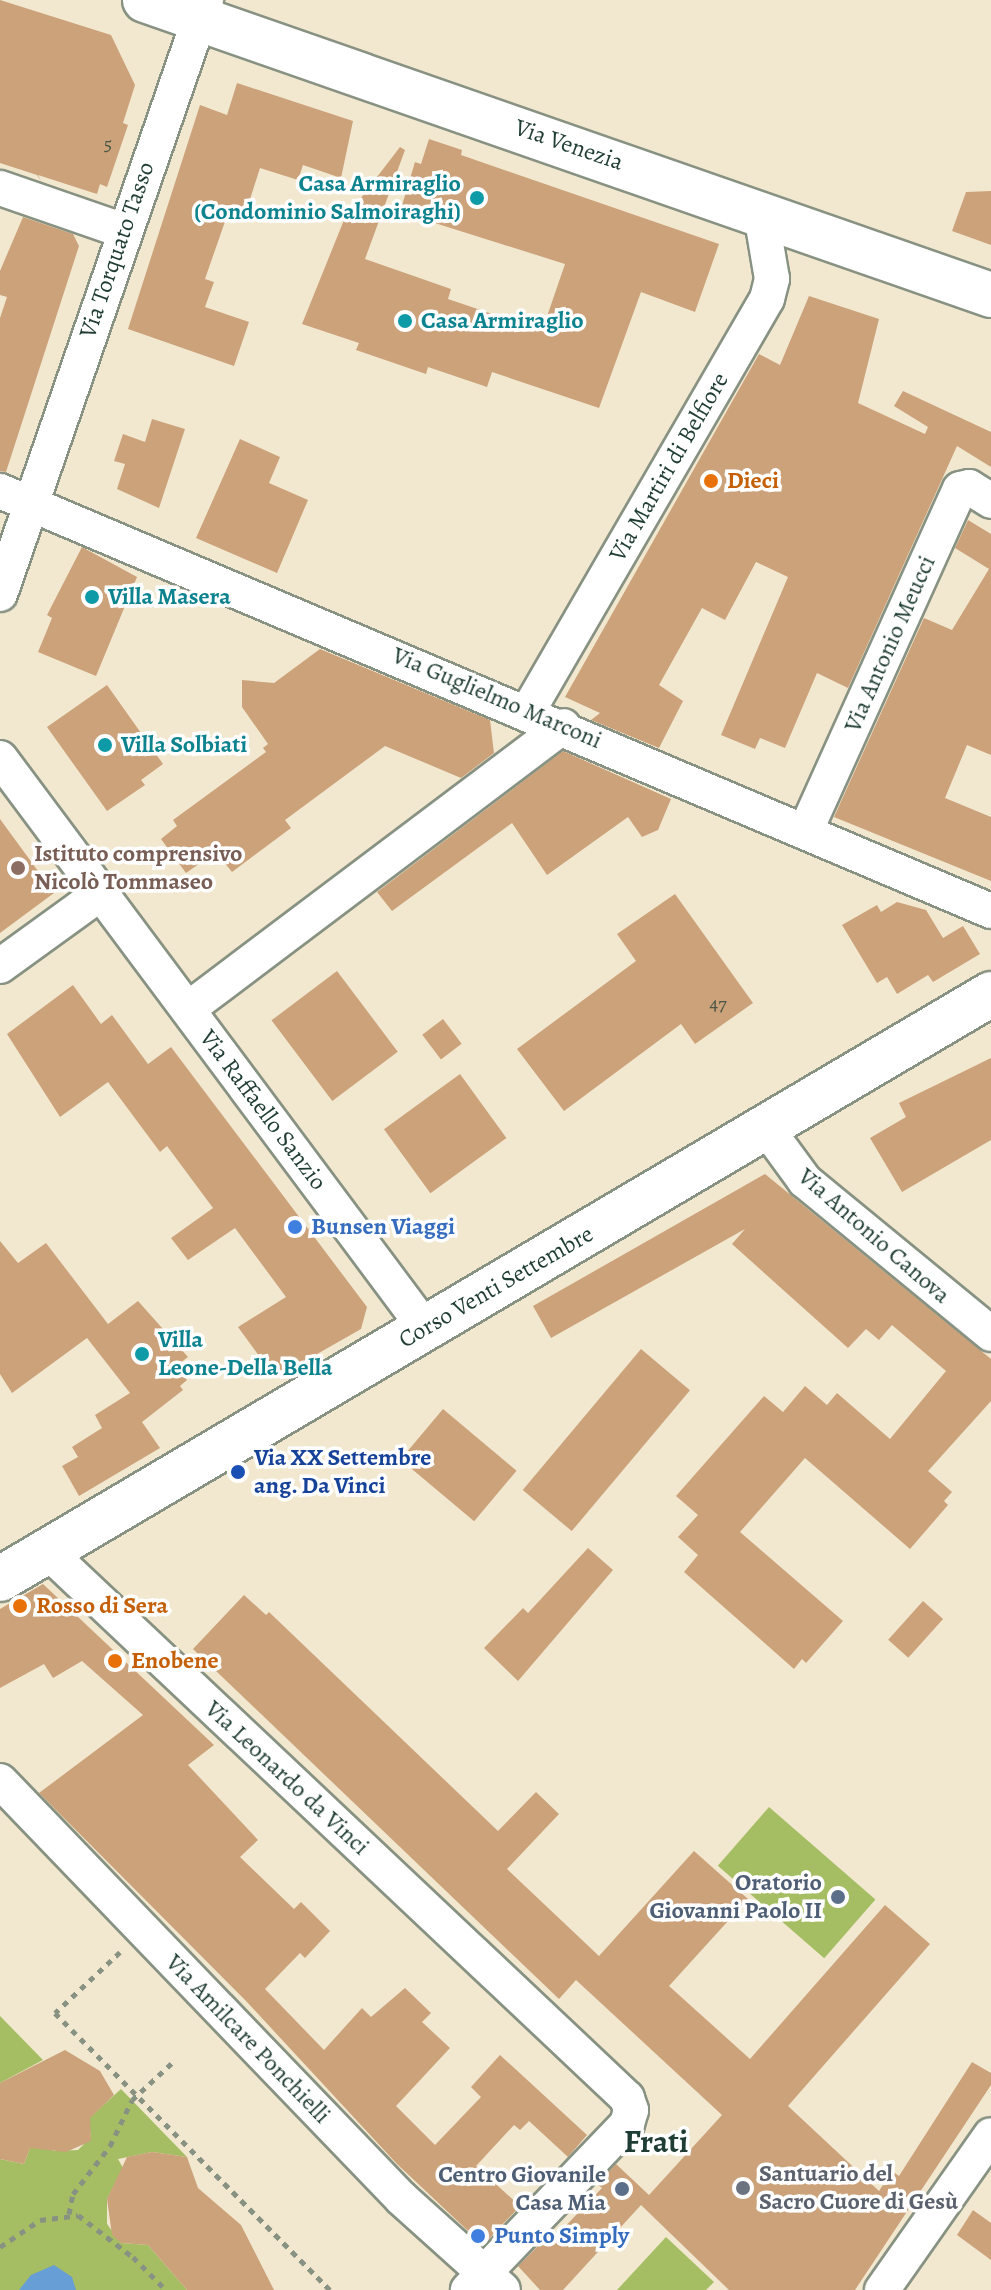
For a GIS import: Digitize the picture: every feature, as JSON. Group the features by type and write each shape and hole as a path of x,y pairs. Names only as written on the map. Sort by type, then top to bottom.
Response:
{"street":[{"name":"Via Venezia","path":"145,0 203,10 991,295"},
{"name":"Via Torquato Tasso","path":"0,594 203,10"},
{"path":"0,188 124,231"},
{"name":"Via Martiri di Belfiore","path":"528,711 767,299 772,279 761,214"},
{"name":"Via Antonio Meucci","path":"805,832 960,489 969,487 991,501"},
{"name":"Via Guglielmo Marconi","path":"0,491 528,711 991,911"},
{"path":"188,1009 563,726"},
{"name":"Via Raffaello Sanzio","path":"0,758 425,1328"},
{"path":"0,966 101,893"},
{"name":"Corso Venti Settembre","path":"0,1579 991,994"},
{"name":"Via Antonio Canova","path":"767,1129 805,1181 991,1334"},
{"name":"Via Leonardo da Vinci","path":"47,1551 627,2098 630,2116 622,2131 485,2285"},
{"name":"Via Amilcare Ponchielli","path":"0,1781 485,2285"},
{"path":"882,2290 991,2135"}],"path":[{"path":"129,1943 55,2013 135,2098 330,2290"},
{"path":"93,1977 100,1985"},
{"path":"69,2214 73,2194 110,2146 135,2098 173,2062"},
{"path":"0,2247 40,2220 69,2214 91,2221 166,2290"}],"green space":[{"path":"769,1807 875,1900 824,1958 718,1866"},
{"path":"0,2016 43,2060 0,2083"},
{"path":"121,2089 187,2157 152,2152 118,2159 123,2168 107,2199 107,2224 121,2243 148,2245 187,2290 0,2290 0,2159 24,2164 34,2137 54,2151 78,2150 91,2137 87,2120"},
{"path":"666,2237 714,2282 706,2290 617,2290"}],"water":[{"path":"54,2265 72,2277 76,2290 19,2290 31,2275"}],"building":[{"path":"0,0 111,35 135,85 123,123 128,125 107,187 100,184 97,194 38,175 41,181 37,175 0,163"},
{"path":"237,83 353,121 341,178 303,165 298,180 260,168 245,215 229,210 205,279 214,282 205,307 249,322 234,366 128,329 200,105 227,115"},
{"path":"429,139 462,150 461,155 719,244 695,312 641,292 599,408 492,372 487,387 428,367 426,374 356,350 359,343 302,324 344,220 400,147 405,150 365,259 451,289 448,299 542,331 565,264 400,212 415,162 421,164"},
{"path":"991,191 991,245 952,231 966,192"},
{"path":"23,217 73,234 79,246 6,472 0,471 0,318 7,297 0,295 0,271"},
{"path":"809,296 879,319 858,403 925,434 928,427 894,406 903,391 991,432 991,467 957,446 848,688 817,673 785,748 760,738 755,749 721,735 788,577 756,562 725,620 702,608 659,685 683,701 659,748 591,720 600,713 565,697 759,354 780,365"},
{"path":"152,419 185,429 159,508 117,489 125,464 114,461 123,434 145,442"},
{"path":"240,439 280,457 269,483 308,500 277,573 196,538"},
{"path":"968,520 991,534 991,755 967,745 945,798 991,817 991,881 834,817 924,618 952,630 989,569 955,548"},
{"name":"Villa Masera","path":"82,547 137,577 96,676 38,652 52,618 47,615"},
{"path":"320,649 490,720 494,753 461,778 385,746 285,820 291,828 232,872 216,852 186,873 161,839 177,826 173,820 266,752 263,748 268,744 242,707 242,680 274,683"},
{"name":"Villa Solbiati","path":"107,685 163,764 141,780 145,785 107,811 47,727"},
{"path":"563,751 671,799 658,830 642,837 628,817 547,875 512,823 392,911 377,892"},
{"name":"Istituto comprensivo Nicolò Tommaseo","path":"0,819 54,893 0,933"},
{"path":"675,894 753,1003 695,1044 681,1024 564,1111 517,1049 636,961 617,934"},
{"path":"897,902 926,910 943,938 963,926 980,954 933,982 928,975 897,994 887,977 877,983 842,925 877,905 881,912"},
{"path":"337,971 398,1052 332,1101 272,1020"},
{"path":"73,985 101,1024 112,1015 148,1064 171,1047 367,1307 361,1329 275,1378 238,1327 286,1297 235,1228 188,1260 171,1238 213,1208 167,1146 160,1152 108,1082 60,1117 7,1034"},
{"path":"443,1019 462,1044 441,1059 422,1035"},
{"path":"991,1058 991,1140 902,1192 870,1138 906,1117 899,1103"},
{"path":"460,1074 506,1138 430,1193 384,1129"},
{"path":"765,1174 991,1359 991,1401 928,1471 952,1492 944,1501 948,1505 910,1549 805,1458 740,1532 843,1621 806,1663 802,1659 794,1669 684,1572 698,1555 678,1537 698,1515 676,1496 764,1396 783,1412 805,1386 827,1405 837,1393 890,1439 946,1371 892,1325 879,1340 866,1329 848,1348 732,1244 745,1229 551,1338 533,1306"},
{"path":"0,1241 18,1263 46,1243 108,1324 138,1301 188,1357 176,1366 187,1380 180,1386 183,1390 142,1422 160,1448 79,1496 62,1466 78,1457 72,1447 102,1428 95,1415 130,1393 87,1338 12,1393 0,1374"},
{"path":"641,1349 690,1390 572,1531 523,1490"},
{"path":"443,1409 517,1471 474,1521 401,1460"},
{"path":"588,1548 613,1570 518,1681 484,1648 523,1608 528,1613"},
{"path":"43,1584 214,1745 188,1765 258,1840 240,1857 294,1909 301,1902 330,1931 305,1958 300,1953 265,1989 324,2050 362,2008 371,2017 405,1988 431,2013 422,2022 450,2048 396,2106 435,2145 481,2097 471,2087 500,2055 587,2135 568,2157 529,2121 520,2130 514,2125 476,2166 520,2206 483,2245 397,2164 247,2002 39,1793 143,1715 82,1661 53,1678 44,1664 0,1688 0,1609"},
{"path":"244,1595 266,1615 269,1612 498,1831 536,1792 559,1814 507,1869 599,1956 694,1851 748,1899 669,1986 750,2059 885,1905 930,1944 788,2106 879,2191 892,2171 899,2176 972,2062 991,2073 991,2085 855,2290 729,2290 641,2205 563,2290 540,2290 518,2266 550,2234 554,2238 602,2188 597,2184 616,2164 649,2195 722,2115 576,1980 559,1999 193,1649"},
{"path":"923,1601 943,1619 908,1658 888,1640"},
{"path":"65,2050 100,2071 114,2095 90,2118 91,2141 66,2152 30,2148 24,2164 0,2159 0,2083"},
{"path":"152,2152 187,2157 198,2188 241,2225 274,2290 187,2290 148,2245 121,2243 112,2235 107,2199 127,2157"},
{"path":"973,2210 991,2223 991,2260 957,2235"}],"place":[{"name":"Casa Armiraglio (Condominio Salmoiraghi)","path":"477,198"},
{"name":"Casa Armiraglio","path":"405,321"},
{"name":"Dieci","path":"711,481"},
{"name":"Villa Masera","path":"92,597"},
{"name":"Villa Solbiati","path":"105,745"},
{"name":"Istituto comprensivo Nicolò Tommaseo","path":"18,868"},
{"name":"Bunsen Viaggi","path":"295,1227"},
{"name":"Villa Leone-Della Bella","path":"142,1354"},
{"name":"Via XX Settembre ang. Da Vinci","path":"238,1472"},
{"name":"Rosso di Sera","path":"20,1606"},
{"name":"Enobene","path":"115,1661"},
{"name":"Oratorio Giovanni Paolo II","path":"838,1897"},
{"name":"Santuario del Sacro Cuore di Gesù","path":"743,2188"},
{"name":"Centro Giovanile Casa Mia","path":"622,2189"},
{"name":"Punto Simply","path":"478,2236"}],"district":[{"name":"Frati","path":"656,2141"}]}
